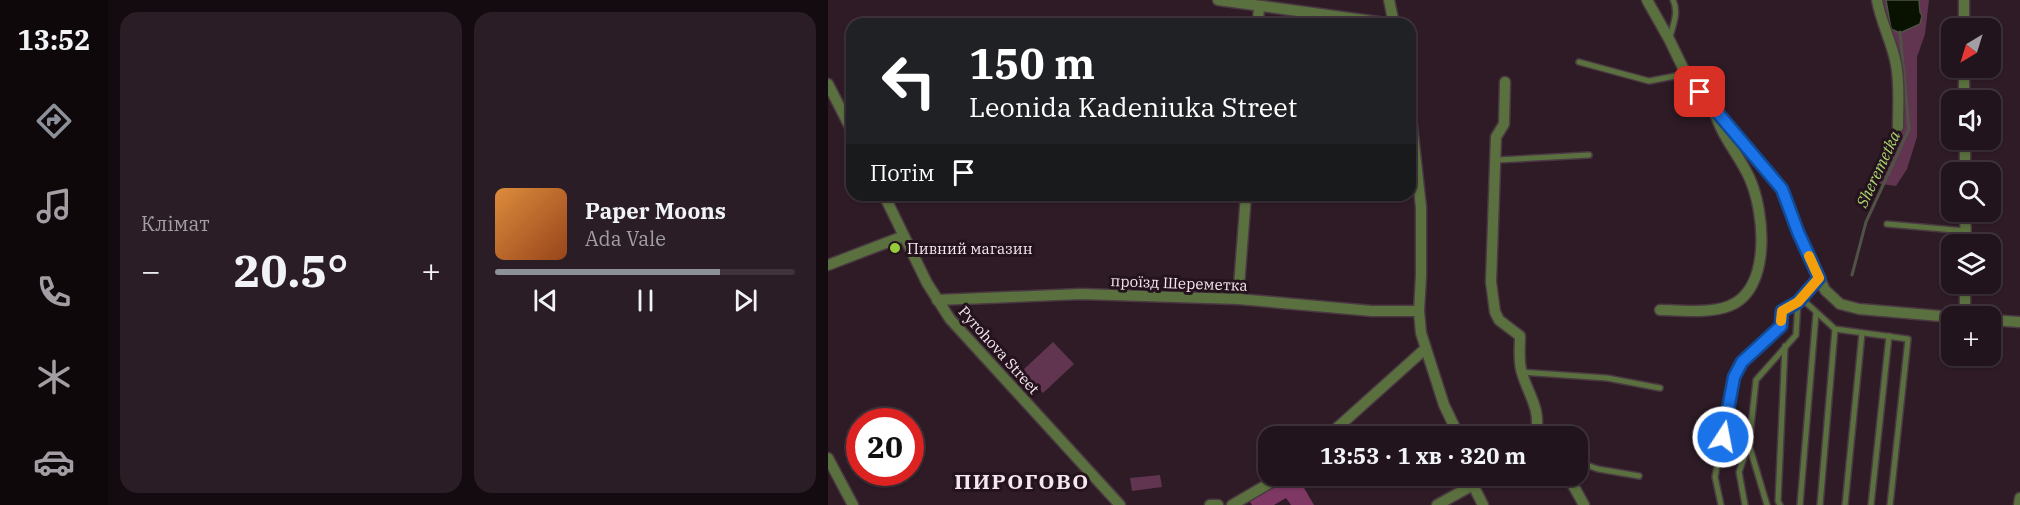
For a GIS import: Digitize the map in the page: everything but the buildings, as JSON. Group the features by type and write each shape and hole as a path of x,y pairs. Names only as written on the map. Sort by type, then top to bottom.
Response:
{"street":[{"path":"1218,0 1349,18"},
{"path":"1389,0 1393,18"},
{"path":"1647,0 1686,74 1782,189 1798,232 1825,290 1840,304 1859,309 1941,316"},
{"path":"1877,0 1881,20 1896,63 1898,127"},
{"path":"1964,0 1964,18"},
{"path":"1258,18 1259,6"},
{"path":"1505,82 1504,124 1496,137 1491,282 1495,312 1499,320 1520,336 1521,372 1537,411 1537,426"},
{"path":"828,84 846,119"},
{"path":"1660,310 1728,307 1744,296 1757,274 1761,251 1759,207 1750,177 1719,128 1714,109"},
{"path":"1416,162 1421,207 1419,311 1425,349 1444,405 1454,426"},
{"name":"Pyrohova Street","path":"887,201 937,300 957,328 1119,505"},
{"path":"1238,299 1246,201"},
{"path":"1966,222 1966,231"},
{"path":"828,265 904,236"},
{"name":"проїзд Шереметка","path":"937,300 1081,294 1238,299 1372,311 1419,311"},
{"path":"2001,321 2020,322"},
{"path":"1339,426 1425,349"},
{"path":"828,458 853,505"},
{"path":"1232,505 1265,486"},
{"path":"1437,505 1464,486"},
{"path":"1475,486 1483,505"},
{"path":"1574,486 1584,505"},
{"path":"2019,505 2020,498"},
{"path":"1210,505 1218,505"}],"lane":[{"path":"1669,39 1676,6 1672,0"},
{"path":"1579,62 1649,81 1686,74"},
{"path":"1497,160 1589,155"},
{"path":"1887,224 1966,231"},
{"path":"1721,505 1715,477 1734,377 1742,362 1781,326 1782,311 1799,300 1819,278"},
{"path":"1799,300 1835,329 1908,339 1890,505"},
{"path":"1745,505 1739,472 1749,445 1756,380 1796,334 1799,300"},
{"path":"1800,505 1816,313"},
{"path":"1820,505 1835,329"},
{"path":"1845,505 1862,333"},
{"path":"1871,505 1889,336"},
{"path":"1780,505 1778,501 1785,346"},
{"path":"1521,372 1607,378 1660,388"},
{"path":"1749,445 1767,505"},
{"path":"1588,466 1639,476"}],"shaded area":[{"path":"1877,0 1929,0 1925,34 1917,57 1917,137 1907,169 1896,186 1875,183 1895,141 1900,107 1895,70"},
{"path":"1886,0 1919,0 1922,16 1920,24 1900,33 1891,29"},
{"path":"1053,342 1074,364 1043,393 1022,371"},
{"path":"1160,475 1162,487 1132,491 1130,478"},
{"path":"1265,486 1303,486 1314,505 1291,505 1286,498 1274,505 1252,505 1247,497"}],"waterway":[{"name":"Sheremetka","path":"1852,275 1866,222 1909,129 1900,32"}],"slow traffic":[{"path":"1781,321 1782,311 1798,302 1819,278 1809,256"}],"place":[{"name":"Пивний магазин","path":"895,248"}],"district":[{"name":"ПИРОГОВО","path":"1022,481"}],"route":[{"path":"1700,92 1782,189 1819,278 1798,302 1782,311 1781,326 1742,362 1734,377 1723,437"}]}
